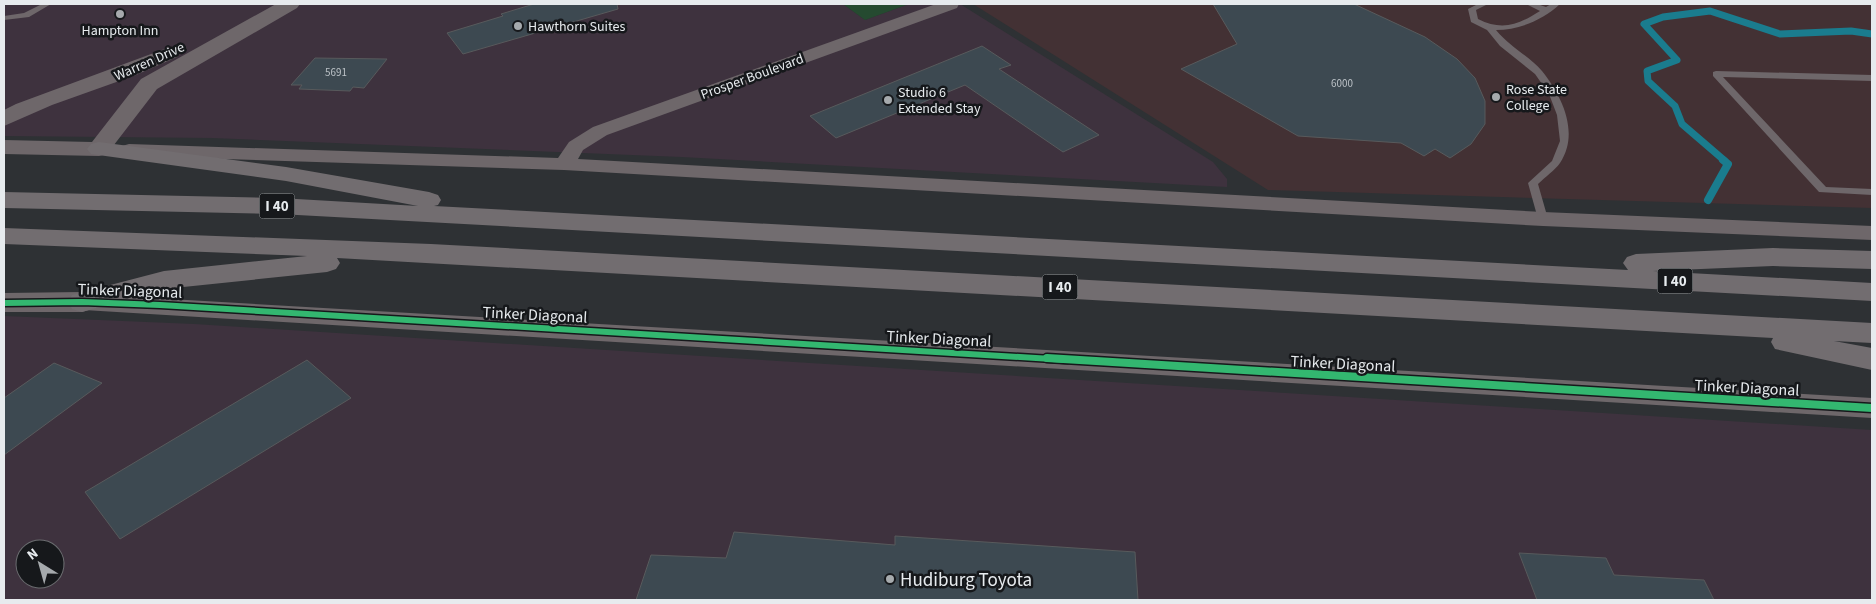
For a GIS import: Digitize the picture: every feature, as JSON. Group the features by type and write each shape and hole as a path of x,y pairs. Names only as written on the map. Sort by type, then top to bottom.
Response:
{"highway":[{"path":"99,149 286,174 551,221"},
{"name":"I 40","path":"4,200 279,206 1872,292"},
{"name":"I 40","path":"4,236 190,241 301,249 431,253 1872,333"},
{"path":"82,302 164,280 431,253"},
{"path":"1477,270 1773,257 1872,260"},
{"path":"1688,322 1872,359"}],"street":[{"name":"Warren Drive","path":"4,119 45,100 146,65 262,4"},
{"name":"Warren Drive","path":"99,149 149,84 290,4"},
{"name":"Prosper Boulevard","path":"564,164 576,146 600,131 951,4"},
{"path":"4,147 564,164 1543,219 1872,233"},
{"name":"Tinker Diagonal","path":"4,303 82,302 1872,408"}],"lane":[{"path":"4,18 26,15 47,4"},
{"path":"1484,4 1472,9 1474,20 1490,28 1512,29 1556,4"},
{"path":"1530,4 1546,10"},
{"path":"1490,28 1503,44 1538,72 1553,94 1562,115 1565,141 1556,162 1533,183 1543,219"},
{"path":"1872,78 1716,74 1823,190 1872,192"}],"shaded area":[{"path":"4,4 843,4 865,20 909,4 960,4 1213,162 1227,179 1227,187 682,157 212,138 4,136"},
{"name":"Rose State College","path":"973,4 1872,4 1872,208 1268,190"},
{"path":"4,316 194,324 1872,430 1872,600 4,600"}],"green space":[{"path":"843,4 909,4 865,20"}],"building":[{"name":"Hawthorn Suites","path":"534,4 617,4 618,9 463,54 447,33 503,16 501,14"},
{"path":"1213,4 1354,4 1425,37 1457,59 1475,78 1485,101 1485,124 1471,144 1450,158 1435,149 1424,156 1401,143 1298,136 1181,69 1237,44"},
{"name":"Studio 6 Extended Stay","path":"982,46 1011,65 999,69 1099,135 1063,152 965,85 836,138 810,116"},
{"path":"315,58 387,59 364,88 353,87 350,91 299,89 302,85 291,85"},
{"path":"307,360 351,398 120,539 85,492"},
{"path":"54,363 102,383 4,455 4,398"},
{"name":"Hudiburg Toyota","path":"734,532 895,545 895,536 1135,552 1138,600 636,600 651,555 726,558"},
{"path":"1519,553 1606,558 1614,575 1704,580 1714,600 1537,600"}],"waterway":[{"path":"1725,161 1682,124 1675,106 1648,81 1647,71 1677,60 1644,24 1663,17 1710,11 1780,34 1851,31 1872,34"},
{"path":"1708,200 1728,164 1723,160"}],"cycle path":[{"path":"4,303 82,302 160,305 1872,408"}],"place":[{"name":"Hampton Inn","path":"120,14"},
{"name":"Hawthorn Suites","path":"518,26"},
{"name":"Rose State College","path":"1496,97"},
{"name":"Studio 6 Extended Stay","path":"888,100"},
{"name":"Hudiburg Toyota","path":"890,579"}]}
